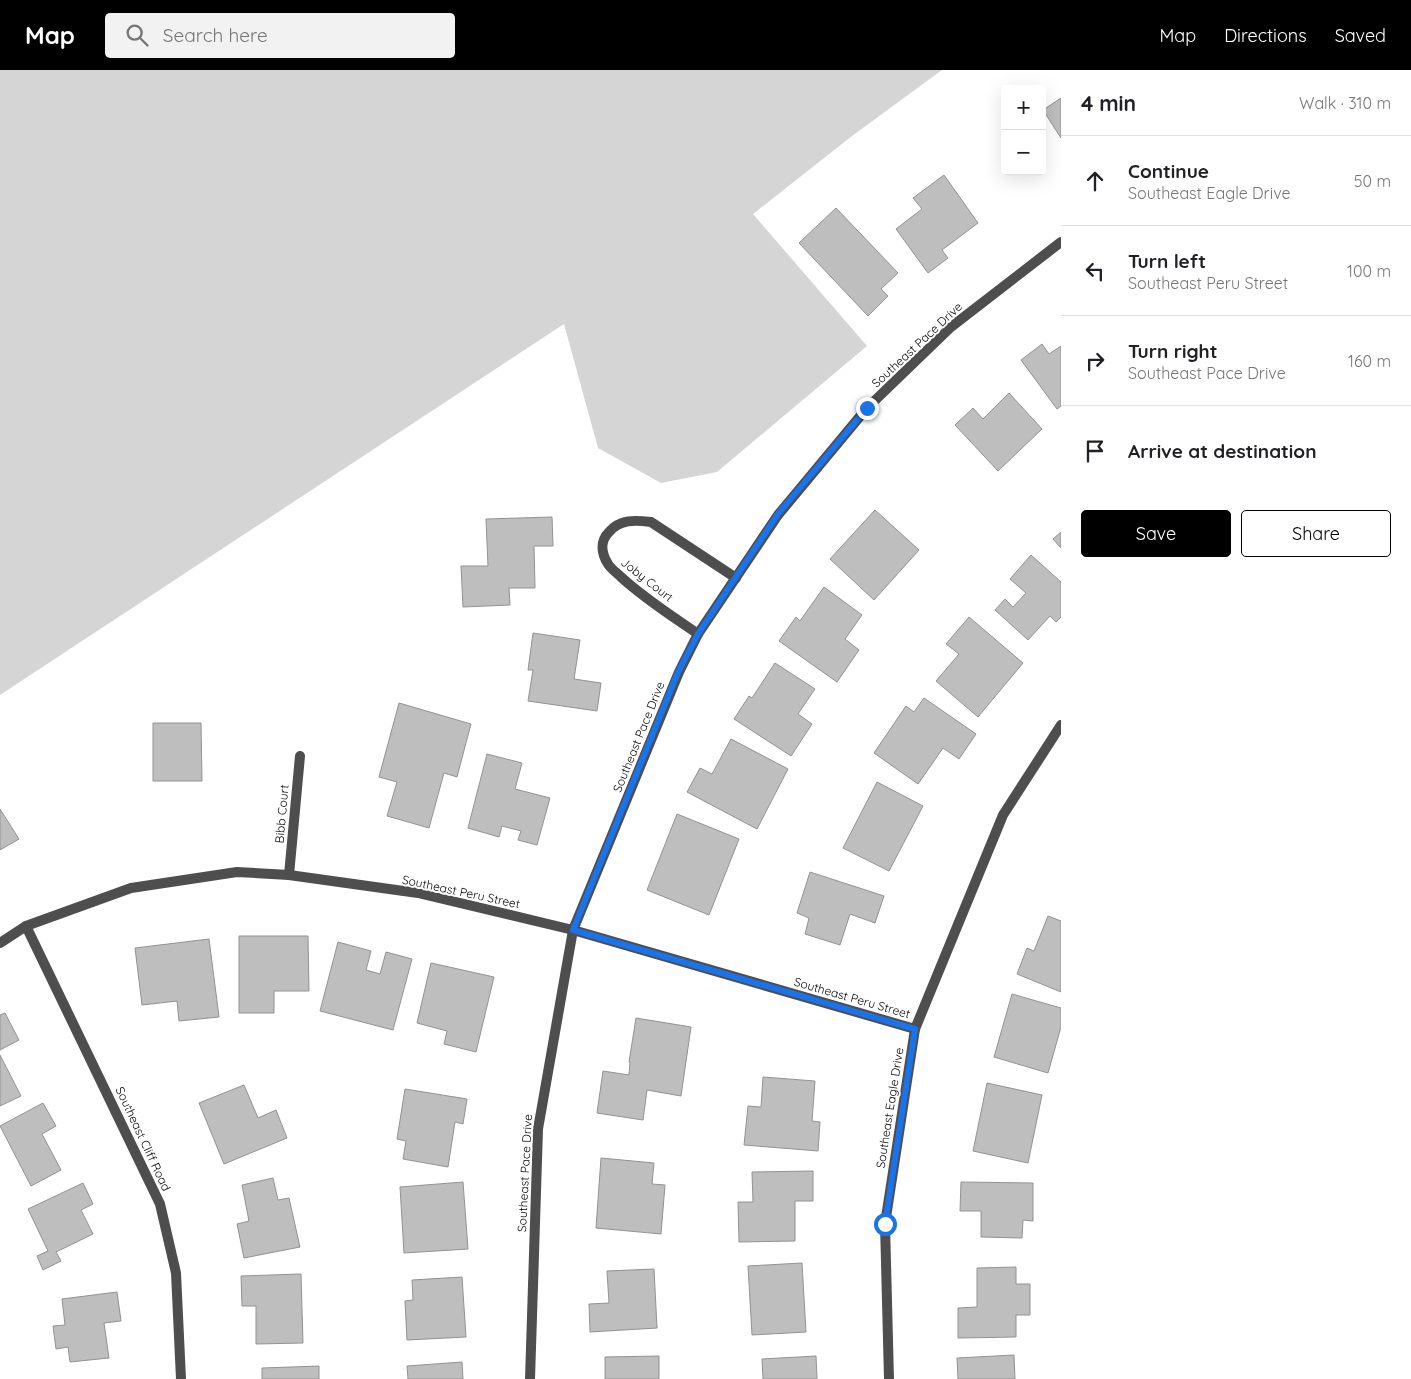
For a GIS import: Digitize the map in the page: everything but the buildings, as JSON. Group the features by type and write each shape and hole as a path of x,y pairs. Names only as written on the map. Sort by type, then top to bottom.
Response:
{"street":[{"name":"Southeast Pace Drive","path":"530,1379 538,1130 573,930 678,672 698,634 778,514 867,408 951,327 1061,242"},
{"name":"Joby Court","path":"698,634 634,589 608,565 603,552 602,541 608,533 624,522 636,520 651,522 736,578"},
{"name":"Southeast Eagle Drive","path":"889,1379 885,1224 915,1029 1003,815 1061,726"},
{"name":"Bibb Court","path":"289,875 300,756"},
{"name":"Southeast Peru Street","path":"0,943 26,926 131,888 237,872 289,875 418,893 573,930 915,1029"},
{"name":"Southeast Cliff Road","path":"26,926 160,1204 176,1273 181,1379"}],"shaded area":[{"path":"0,70 942,70 852,136 753,214 867,346 717,472 661,483 598,448 564,324 0,695"}],"route":[{"path":"867,408 778,514 698,634 678,672 573,930 915,1029 885,1224"}]}
